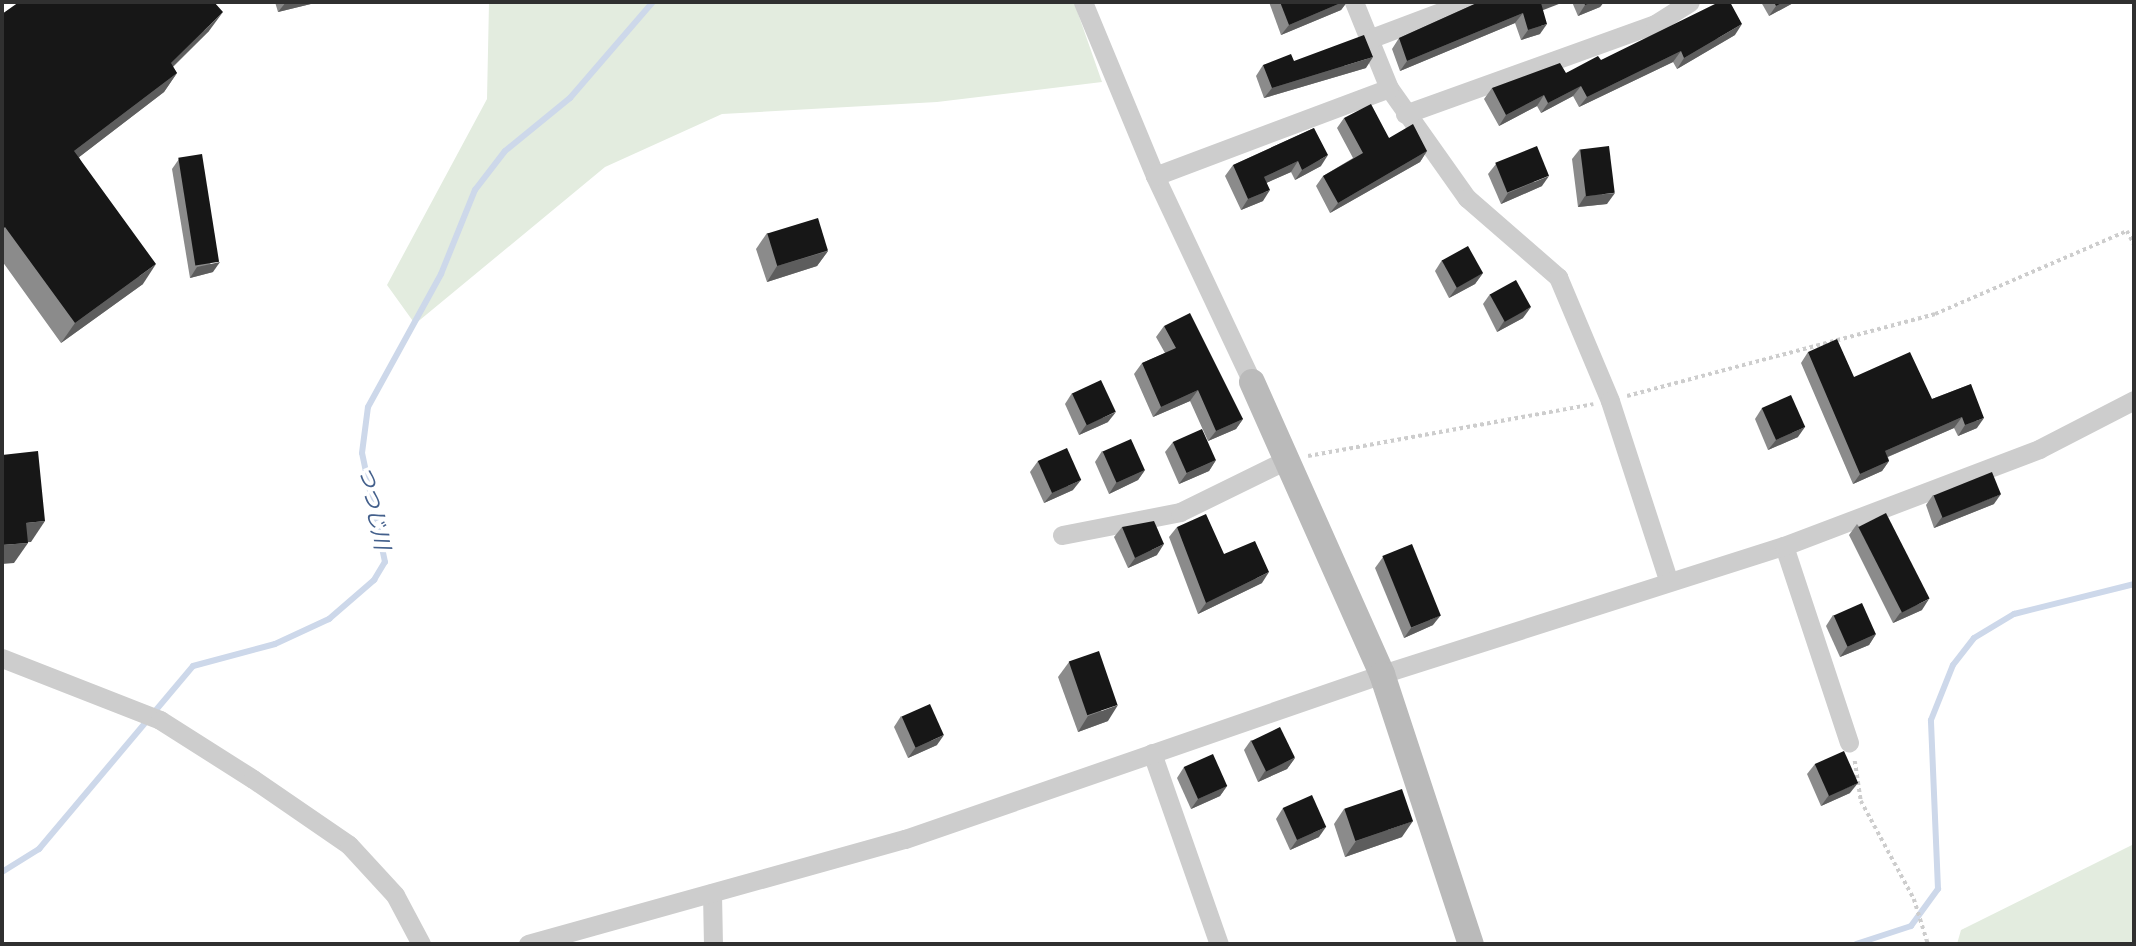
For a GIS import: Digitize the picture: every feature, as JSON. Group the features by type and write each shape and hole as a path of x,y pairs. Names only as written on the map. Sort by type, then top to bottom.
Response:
{"street":[{"path":"1083,2 1155,176 1288,459 1382,674 1471,944"},
{"path":"1354,2 1389,88 1467,198 1558,277 1610,401 1668,580"},
{"path":"1369,39 1467,2"},
{"path":"1405,114 1655,24 1690,2"},
{"path":"1155,176 1389,88"},
{"path":"528,944 905,839 1382,674 1668,580 1784,546 2039,449 2134,400"},
{"path":"1062,535 1180,512 1288,459"},
{"path":"1784,546 1849,743"},
{"path":"2,658 160,720 349,845 395,895 421,944"},
{"path":"1152,753 1219,944"},
{"path":"712,893 713,944"}],"path":[{"path":"1288,459 1610,401 1935,314 2127,231 2134,244"},
{"path":"1849,743 1861,801 1914,899 1928,944"}],"shaded area":[{"path":"489,2 1074,2 1102,82 937,102 722,114 605,167 415,324 387,285 487,99"},
{"path":"2134,844 2134,944 1957,944 1961,930"}],"building":[{"path":"19,2 214,2 223,12 171,63 177,73 74,151 156,264 75,323 5,227 2,230 2,14"},
{"path":"1280,2 1343,2 1289,25"},
{"path":"1479,2 1544,2 1541,3 1547,24 1528,30 1523,13 1407,61 1399,38"},
{"path":"1719,2 1730,2 1742,24 1684,58 1681,51 1587,97 1581,86 1548,103 1544,95 1506,115 1492,88 1560,63 1566,73 1598,56 1601,60"},
{"path":"1364,35 1373,57 1272,88 1263,65 1291,54 1294,61"},
{"path":"1371,104 1389,138 1413,124 1427,151 1338,203 1323,176 1363,153 1344,118"},
{"path":"1314,128 1328,155 1302,170 1298,161 1264,177 1270,190 1248,199 1233,165"},
{"path":"1537,146 1549,176 1507,193 1495,163"},
{"path":"1609,146 1615,193 1586,196 1580,150"},
{"path":"202,154 219,262 195,265 178,158"},
{"path":"818,218 828,251 777,266 767,233"},
{"path":"1468,246 1483,273 1457,288 1442,261"},
{"path":"1516,280 1531,307 1505,322 1490,295"},
{"path":"1190,313 1243,419 1216,431 1198,390 1161,407 1142,363 1176,348 1164,326"},
{"path":"1837,339 1854,377 1910,352 1932,399 1971,384 1984,418 1965,425 1962,417 1885,451 1889,461 1860,474 1808,352"},
{"path":"1101,380 1116,412 1087,425 1072,394"},
{"path":"1791,395 1805,427 1776,440 1762,408"},
{"path":"1202,429 1216,460 1187,473 1173,442"},
{"path":"1131,439 1145,470 1117,483 1103,452"},
{"path":"1067,448 1081,480 1052,493 1038,461"},
{"path":"38,451 45,521 26,523 28,543 2,545 2,455"},
{"path":"1992,472 2001,494 1943,518 1934,496"},
{"path":"1886,513 1930,599 1902,613 1858,527"},
{"path":"1206,514 1224,554 1255,541 1269,572 1206,603 1177,527"},
{"path":"1154,521 1164,544 1135,558 1122,527"},
{"path":"1412,544 1441,615 1411,627 1382,556"},
{"path":"1862,603 1876,634 1848,647 1834,616"},
{"path":"1099,651 1118,705 1087,715 1069,661"},
{"path":"930,704 944,735 916,748 902,717"},
{"path":"1280,727 1295,758 1266,772 1251,741"},
{"path":"1844,751 1858,783 1829,796 1815,764"},
{"path":"1213,754 1227,786 1198,799 1184,767"},
{"path":"1402,789 1413,821 1355,841 1344,809"},
{"path":"1312,795 1326,827 1297,840 1283,808"}],"waterway":[{"name":"つつじ川","path":"2,872 39,849 193,666 275,644 329,619 374,580 385,562 362,453 368,407 441,274 475,190 505,151 570,98 653,2"},
{"path":"1856,944 1911,926 1938,889 1931,720 1953,665 1974,638 2014,614 2134,584"}]}
